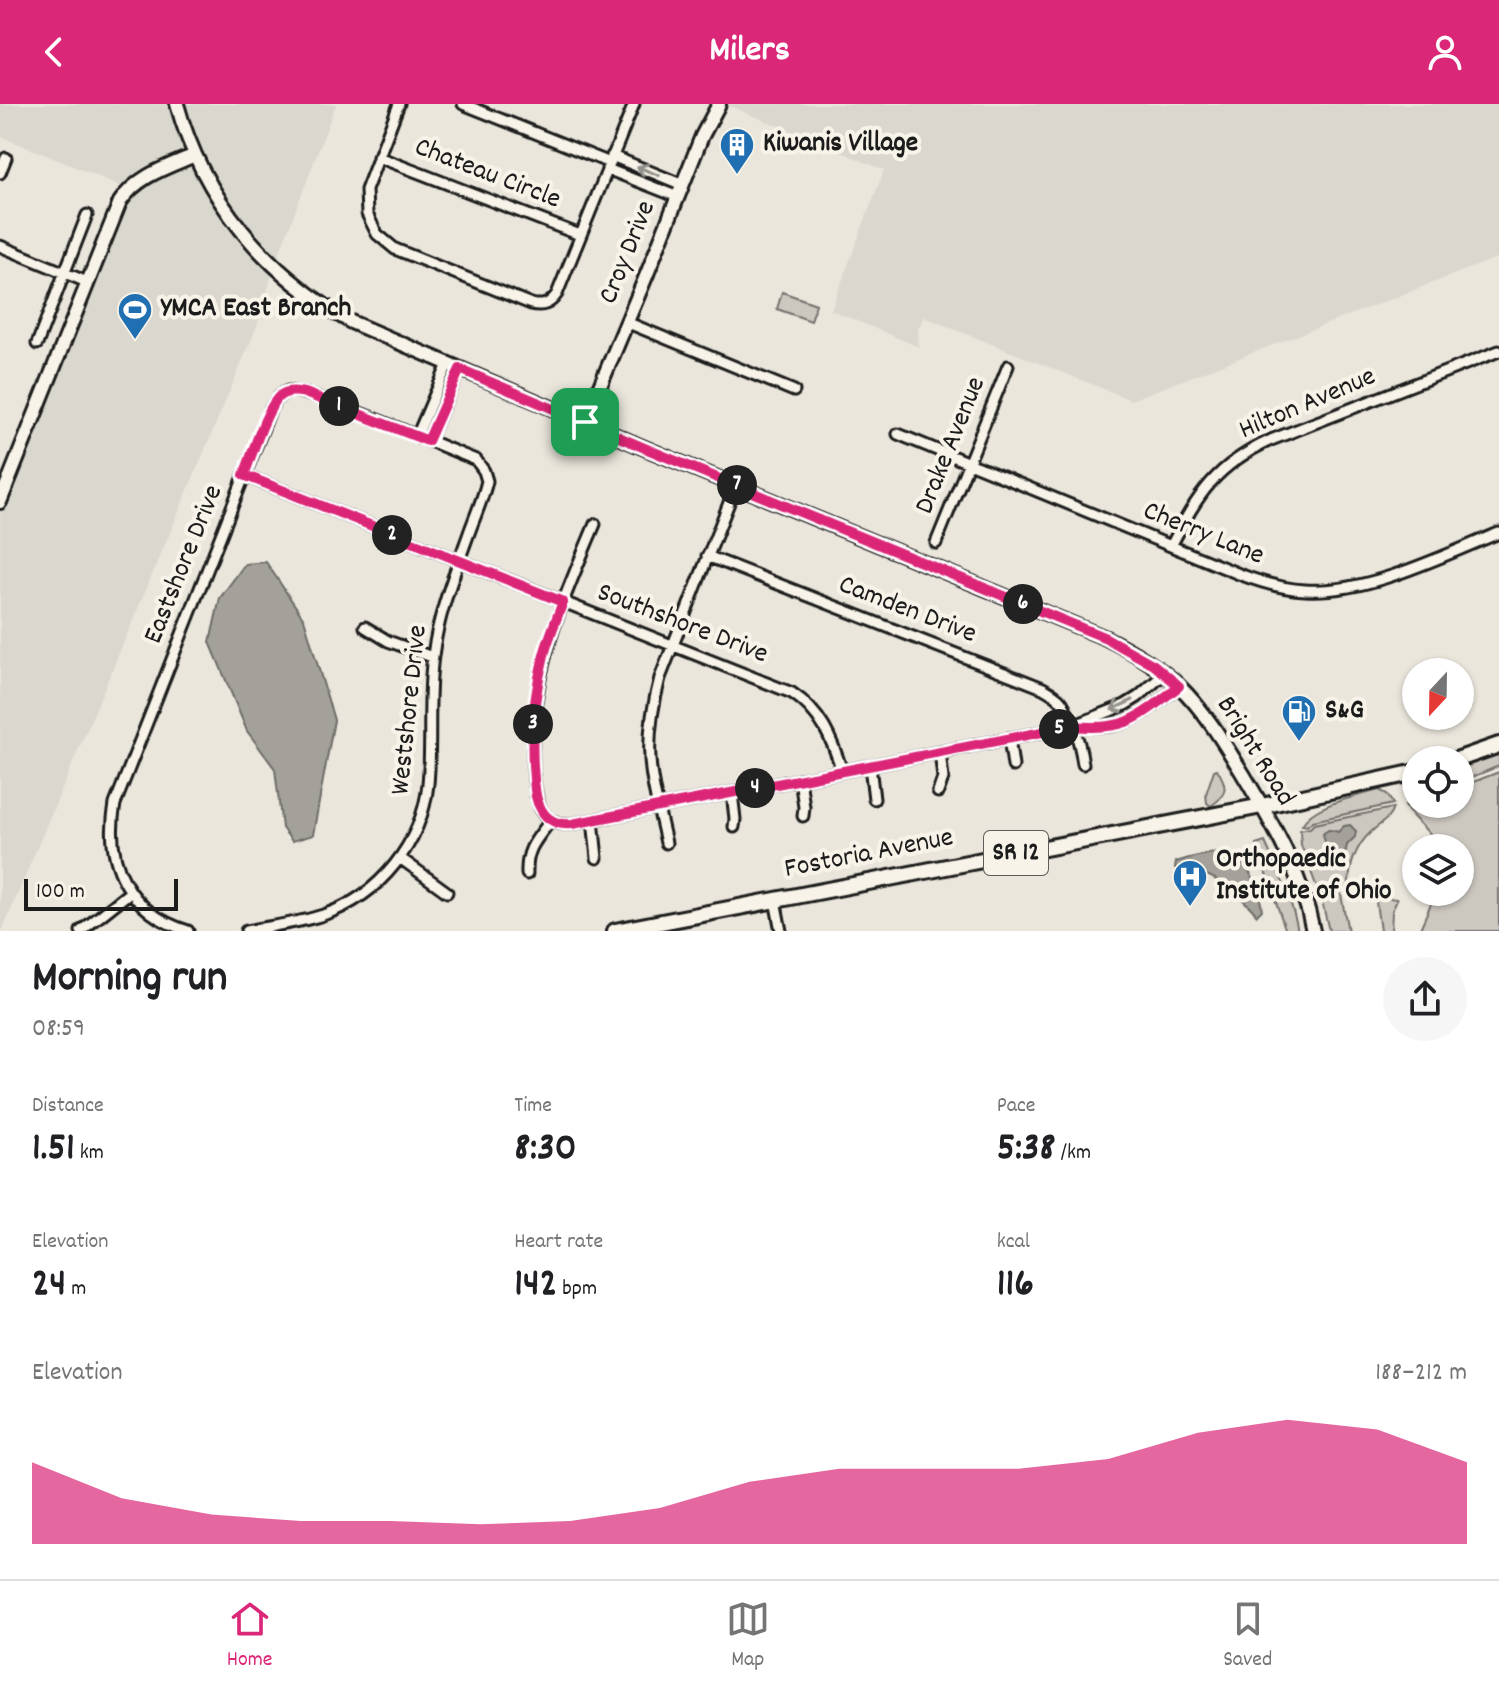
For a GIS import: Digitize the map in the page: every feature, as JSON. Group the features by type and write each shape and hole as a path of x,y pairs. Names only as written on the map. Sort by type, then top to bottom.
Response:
{"main road":[{"name":"Bright Road","path":"177,104 195,155 214,194 235,223 292,282 351,322 1106,638 1165,673 1192,699 1219,735 1262,806 1291,862 1307,904 1313,931"},
{"name":"Croy Drive","path":"585,422 702,136 719,104"},
{"path":"0,502 87,282 128,189 146,176 195,155"},
{"path":"1474,754 1499,745"},
{"name":"Fostoria Avenue","path":"615,931 1262,806 1402,775"}],"street":[{"name":"Chateau Circle","path":"399,104 368,183 365,206 372,228 395,249 539,306 553,300 557,294 634,104"},
{"name":"Chateau Circle","path":"463,104 610,163"},
{"name":"Chateau Circle","path":"378,157 580,235"},
{"path":"0,173 6,158"},
{"path":"610,163 680,191"},
{"path":"37,344 87,215"},
{"path":"0,246 87,282"},
{"path":"626,322 794,391"},
{"name":"Hilton Avenue","path":"1171,546 1189,510 1208,484 1244,454 1271,440 1499,351"},
{"path":"417,436 454,366"},
{"path":"428,441 454,366"},
{"name":"Drake Avenue","path":"936,543 1008,366"},
{"name":"Eastshore Drive","path":"129,893 114,851 112,819 115,804 271,408 288,391 305,393 417,436"},
{"name":"Cherry Lane","path":"898,434 1261,582 1299,590 1353,587 1383,579 1499,533"},
{"name":"Westshore Drive","path":"246,931 320,916 361,896 400,858 418,826 426,797 432,657 459,562 487,484 486,476 476,460 417,436"},
{"name":"Southshore Drive","path":"244,475 778,687 809,706 827,730 842,771"},
{"path":"666,843 651,771 651,724 660,678 736,485"},
{"path":"595,524 545,654 533,721 536,798 541,811 551,820 565,825 1073,726 1125,705 1165,673"},
{"name":"Camden Drive","path":"707,556 1043,688 1066,706 1080,743 1083,764"},
{"path":"365,627 388,641 432,657"},
{"path":"1073,726 1097,728 1127,723 1179,686"},
{"path":"1009,738 1013,766"},
{"path":"938,792 943,778 940,752"},
{"path":"870,766 874,799"},
{"path":"800,779 803,816"},
{"path":"732,793 734,827"},
{"path":"527,874 528,853 551,820"},
{"path":"593,820 597,858"},
{"path":"400,858 447,892"},
{"path":"81,931 129,893 164,921 188,931"},
{"path":"775,900 781,931"}],"shaded area":[{"path":"0,104 336,104 274,267 257,326 2,931 0,502 128,189 0,136"},
{"path":"725,104 1499,104 1499,257 1131,400 924,317 918,329 919,347 831,310 884,170"},
{"path":"782,292 816,304 811,321 777,309"},
{"path":"266,562 304,619 334,720 313,835 292,841 282,828 275,769 247,731 210,642 220,598 245,564"},
{"path":"1499,754 1499,766 1474,776 1474,762"},
{"path":"1217,769 1224,789 1221,797 1211,806 1207,803 1206,794"},
{"path":"1499,772 1499,931 1419,931 1430,906 1474,906 1474,834 1429,834 1415,818 1474,818 1474,782"},
{"path":"1379,790 1387,794 1393,804 1302,825 1325,807"},
{"path":"1393,808 1357,850 1349,887 1340,889 1348,931 1329,931 1322,901 1301,845 1300,830 1314,824"},
{"path":"1350,825 1356,831 1355,837 1347,845 1344,859 1331,860 1323,834 1328,830 1338,832"},
{"path":"1265,842 1288,896 1298,931 1286,931 1256,845"},
{"path":"1212,853 1229,854 1244,864 1259,895 1262,910 1257,915 1224,884 1197,872 1175,868 1176,862"},
{"path":"1380,897 1397,899 1392,911 1391,931 1380,931 1376,902"}],"place":[{"name":"Kiwanis Village","path":"737,176"},
{"name":"YMCA East Branch","path":"135,341"},
{"name":"S&G","path":"1299,743"},
{"name":"Orthopaedic Institute of Ohio","path":"1190,908"}],"route":[{"path":"460,369 585,422 1106,638 1154,665 1179,686 1147,711 1127,723 1112,727 1073,726 572,824 551,820 541,811 536,798 533,721 545,654 563,602 244,475 271,408 288,391 305,393 428,441 460,369"}]}
